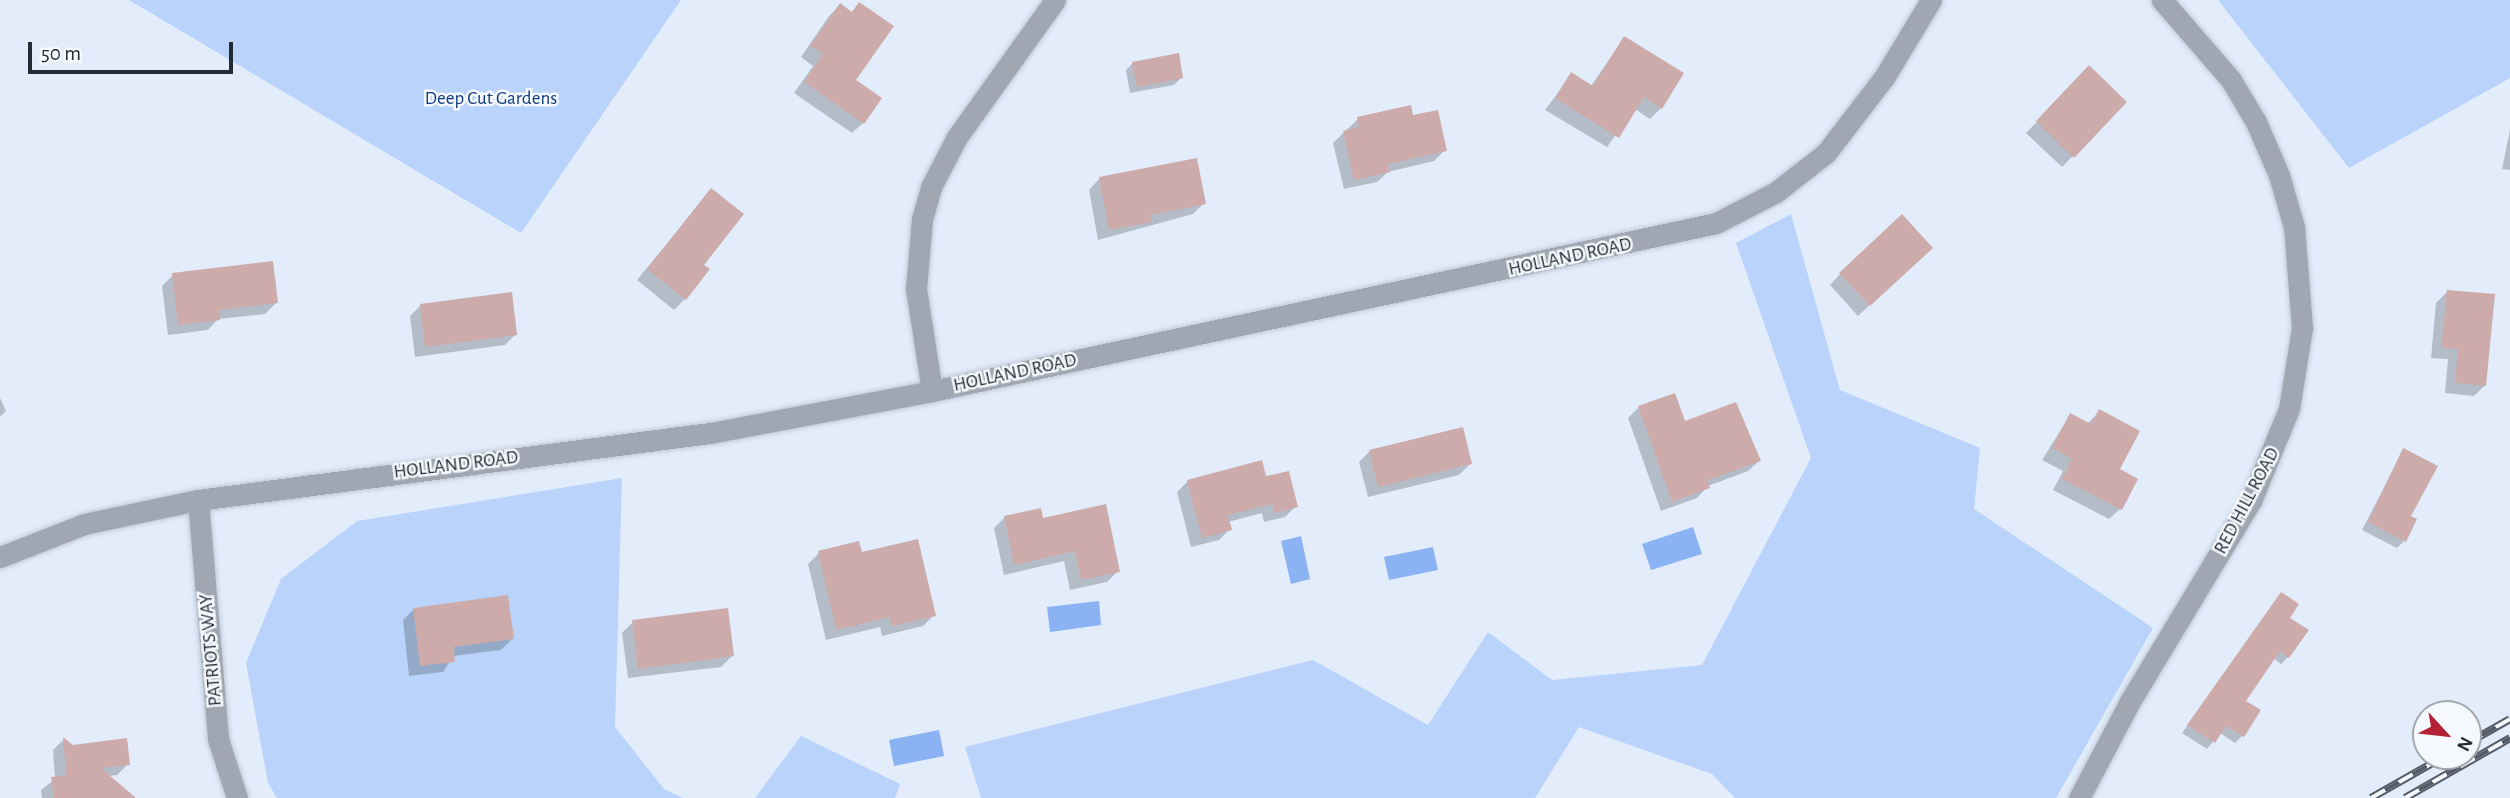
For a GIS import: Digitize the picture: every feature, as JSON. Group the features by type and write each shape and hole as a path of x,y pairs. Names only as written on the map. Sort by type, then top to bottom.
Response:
{"street":[{"path":"932,391 916,289 922,219 931,187 957,137 1055,0"},
{"name":"HOLLAND ROAD","path":"0,557 84,524 198,500 710,433 932,391 1716,223 1776,192 1826,153 1885,76 1931,0"},
{"name":"RED HILL ROAD","path":"2079,798 2097,758 2251,501 2271,460 2288,409 2302,328 2302,285 2294,227 2279,175 2256,122 2231,80 2162,0"},
{"name":"PATRIOTS WAY","path":"198,500 218,739 237,798"}],"green space":[{"name":"Deep Cut Gardens","path":"129,0 681,0 521,233"},
{"path":"2218,0 2510,0 2510,78 2349,168"},
{"path":"1791,214 1840,390 1980,448 1974,509 2153,628 2056,798 1735,798 1712,774 1579,727 1535,798 981,798 965,747 1313,660 1428,725 1488,632 1552,680 1702,665 1811,458 1736,243"},
{"path":"622,478 615,727 664,789 683,798 277,798 268,783 246,663 281,579 357,521"},
{"path":"801,736 900,784 895,798 755,798"}],"shaded area":[{"path":"1693,527 1702,554 1651,570 1642,544"},
{"path":"1301,536 1310,579 1291,584 1281,541"},
{"path":"1433,547 1438,570 1389,580 1384,557"},
{"path":"1099,601 1101,625 1050,632 1047,607"},
{"path":"939,730 944,756 894,766 889,740"}],"building":[{"path":"859,2 894,26 856,80 882,98 864,124 804,82 823,54 810,46 840,3 852,12"},
{"path":"1624,36 1684,73 1662,109 1644,97 1619,138 1555,98 1571,72 1593,86"},
{"path":"1179,53 1183,78 1137,87 1132,62"},
{"path":"2089,65 2127,102 2074,158 2036,121"},
{"path":"1411,105 1413,115 1438,110 1447,151 1388,164 1390,172 1354,180 1343,131 1359,127 1357,117"},
{"path":"1197,158 1206,204 1150,215 1152,222 1109,230 1099,177"},
{"path":"711,188 744,214 704,265 710,269 686,300 647,269"},
{"path":"1902,214 1933,248 1870,306 1839,273"},
{"path":"273,261 278,303 219,310 220,320 178,325 172,273"},
{"path":"2447,290 2495,294 2486,386 2455,383 2458,349 2441,348"},
{"path":"512,292 517,335 425,347 420,304"},
{"path":"1675,393 1685,421 1736,402 1761,461 1708,480 1710,488 1672,502 1638,406"},
{"path":"2099,409 2140,431 2120,469 2138,479 2122,510 2062,479 2072,459 2052,448 2070,413 2091,424"},
{"path":"1463,427 1472,464 1378,487 1369,450"},
{"path":"2403,448 2438,466 2411,516 2417,519 2406,542 2368,522"},
{"path":"1262,460 1266,476 1289,471 1298,507 1275,513 1272,504 1228,515 1232,530 1202,538 1187,480"},
{"path":"1106,504 1120,572 1081,580 1075,551 1014,565 1004,516 1041,508 1043,518"},
{"path":"918,539 936,616 892,626 890,617 836,630 818,551 859,541 862,552"},
{"path":"2281,592 2299,604 2290,618 2309,630 2289,658 2280,651 2246,701 2261,710 2244,737 2226,726 2215,743 2187,725"},
{"path":"508,595 514,639 454,647 455,662 420,666 413,608"},
{"path":"728,608 734,656 638,669 632,620"},
{"path":"63,737 73,745 127,738 130,765 101,768 136,798 54,798 51,777 66,775"}],"railway":[{"path":"2482,735 2510,719"},
{"path":"2405,798 2510,738"},
{"path":"2371,798 2420,770"}]}
